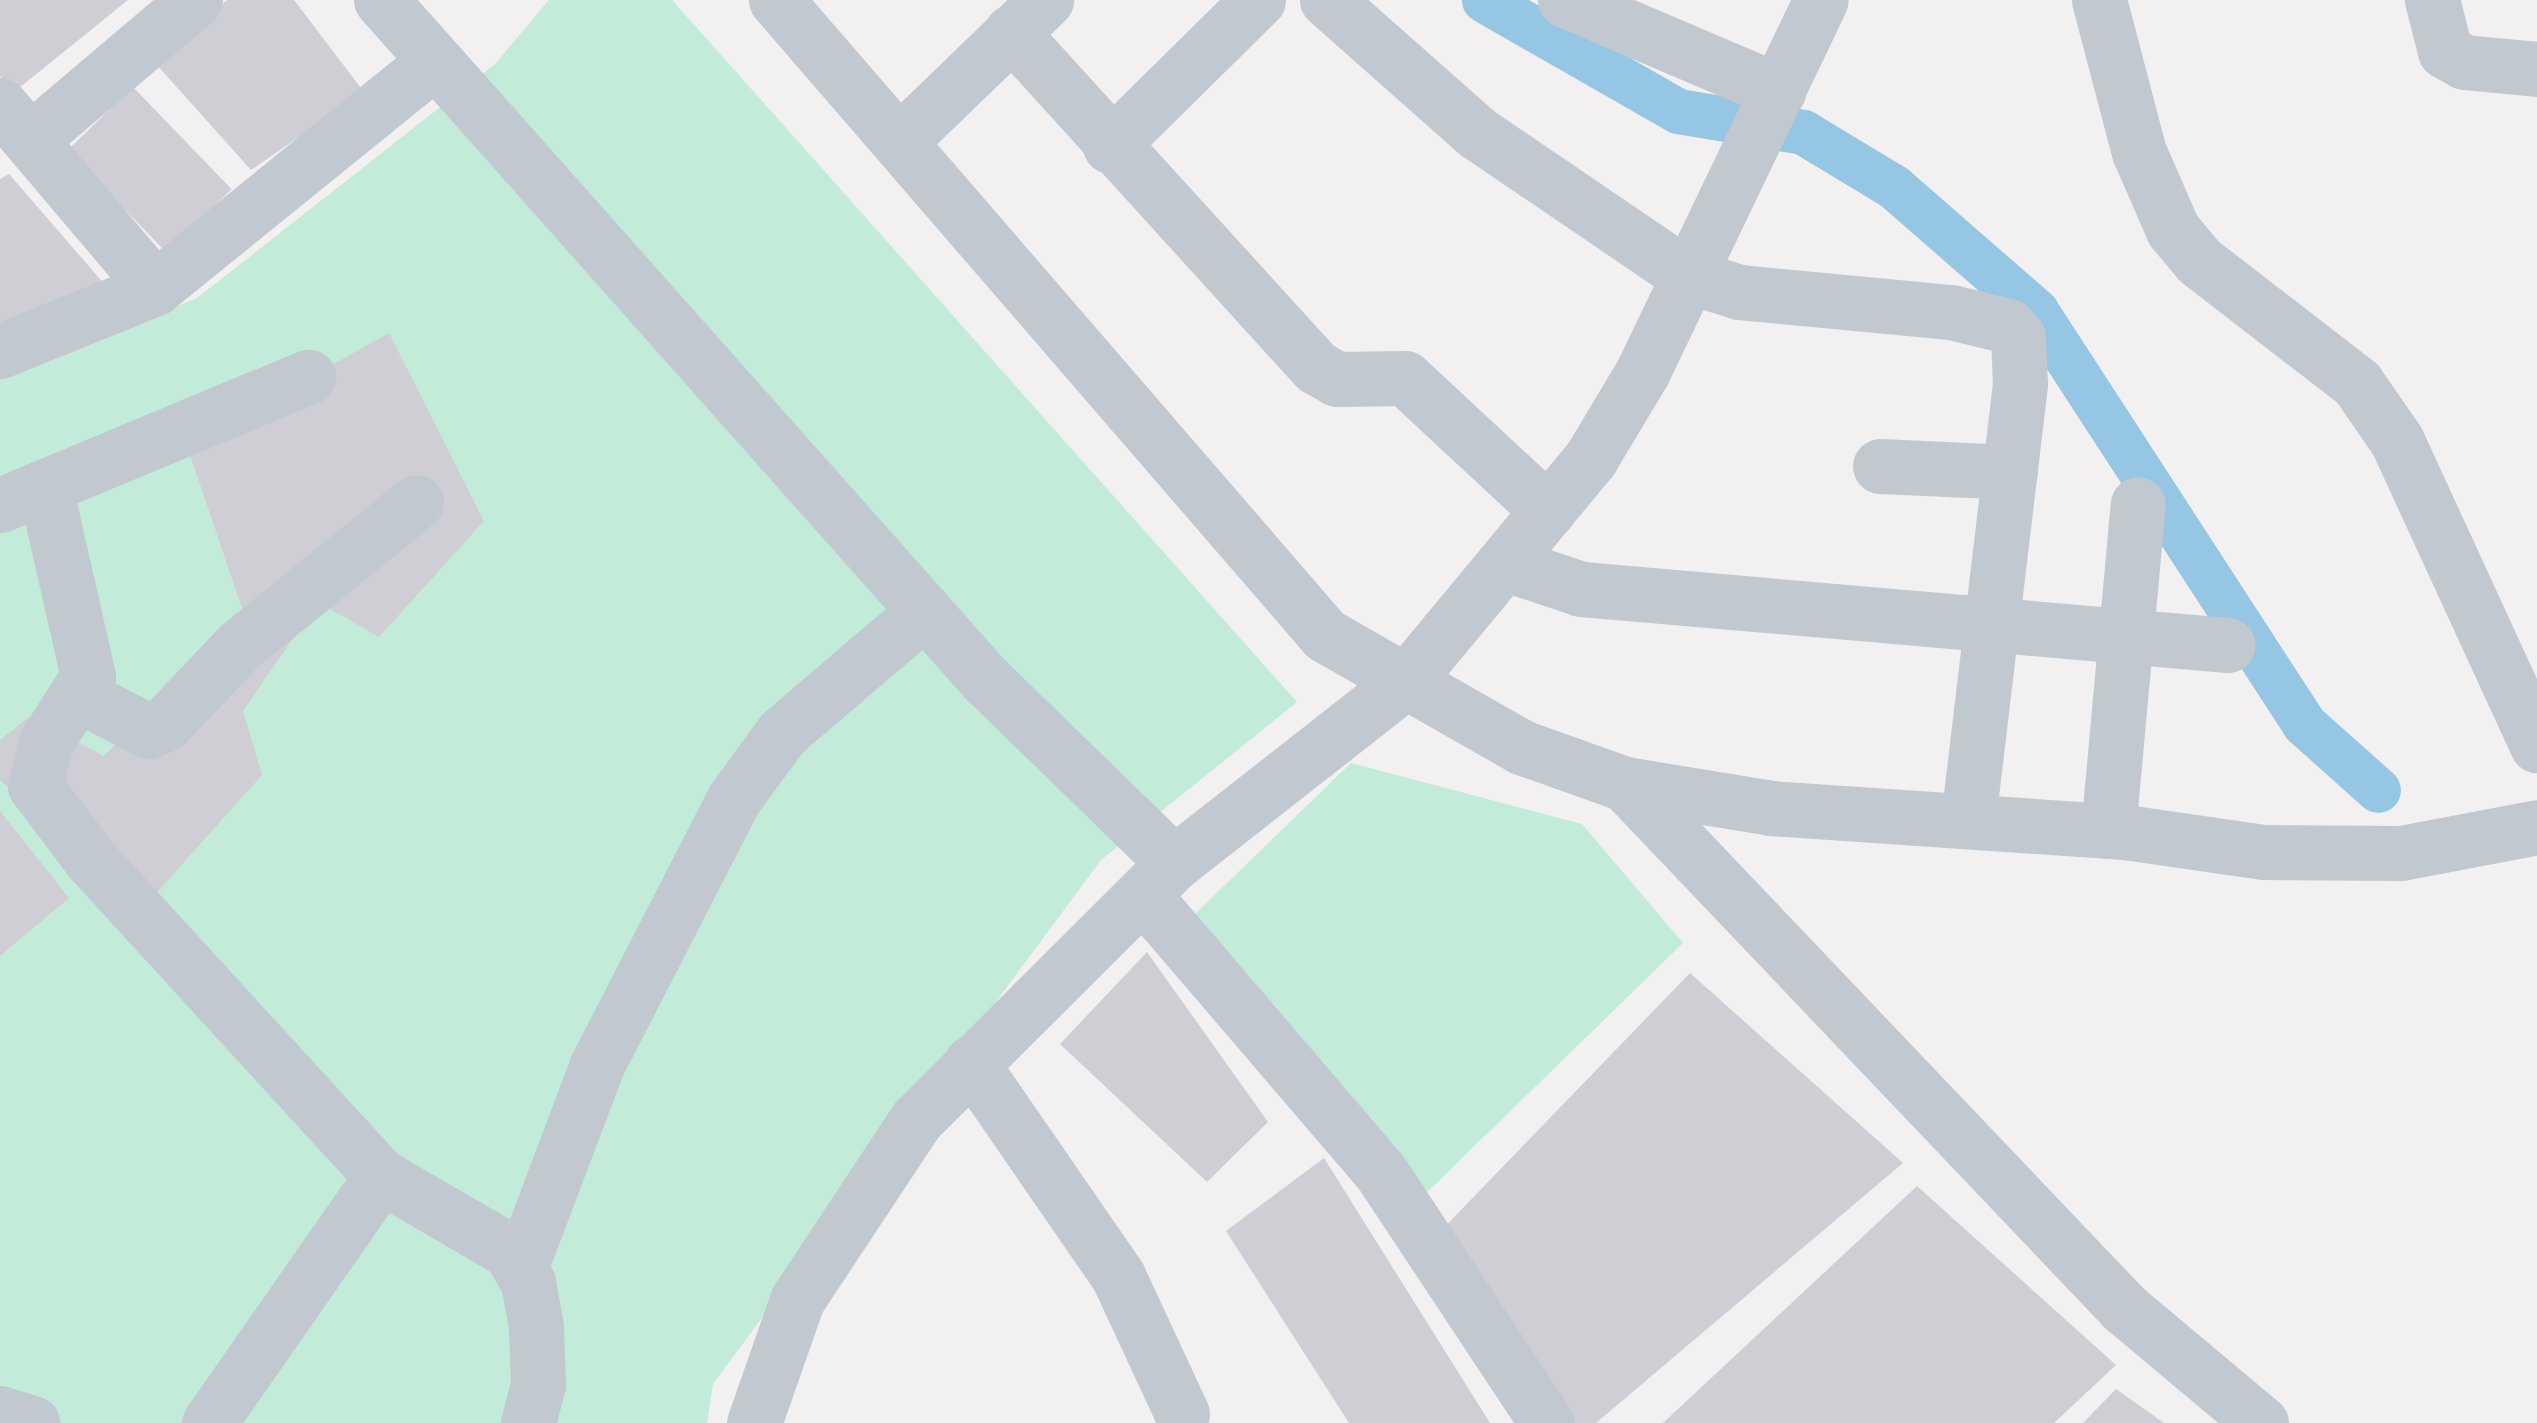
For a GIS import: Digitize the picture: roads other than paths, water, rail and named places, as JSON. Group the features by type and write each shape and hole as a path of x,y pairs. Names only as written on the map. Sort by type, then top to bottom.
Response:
{"street":[{"path":"155,288 15,122 195,0"},
{"path":"381,0 1159,879 1380,1171 1547,1423"},
{"path":"776,0 901,140 1302,610 1348,652 1521,747 1625,784 1772,808 1968,818 2325,855 2434,849 2537,827"},
{"path":"1110,146 1258,0"},
{"path":"1327,0 1476,132 1688,276 1719,289 1951,312 2008,326 2020,346 2010,472 1968,818"},
{"path":"1565,0 1778,91"},
{"path":"2098,0 2139,152 2173,230 2211,271 2357,382 2397,441 2537,746"},
{"path":"2432,0 2445,51 2464,62 2537,69"},
{"path":"754,1423 797,1300 862,1193 971,1063 1159,879 1406,681 1548,511 1643,371 1778,91 1814,2"},
{"path":"901,140 1029,16 1110,146 1316,367 1337,379 1404,378 1548,511"},
{"path":"0,351 155,288 435,61"},
{"path":"308,377 23,496 88,657 80,696 35,766 45,804 382,1176 492,1237 520,1266 536,1327 538,1384 528,1423"},
{"path":"1880,466 2010,472"},
{"path":"80,696 148,731 165,724 239,646 416,502"},
{"path":"2108,830 2138,504"},
{"path":"1506,564 1581,590 2228,644"},
{"path":"520,1266 596,1068 733,800 782,733 925,611"},
{"path":"1625,784 2124,1308 2261,1423"},
{"path":"971,1063 1118,1276 1182,1414"},
{"path":"209,1423 382,1176"},
{"path":"0,1414 32,1423"}],"waterway":[{"path":"1484,0 1678,111 1803,132 1894,187 2036,311 2304,724 2378,790"}]}
